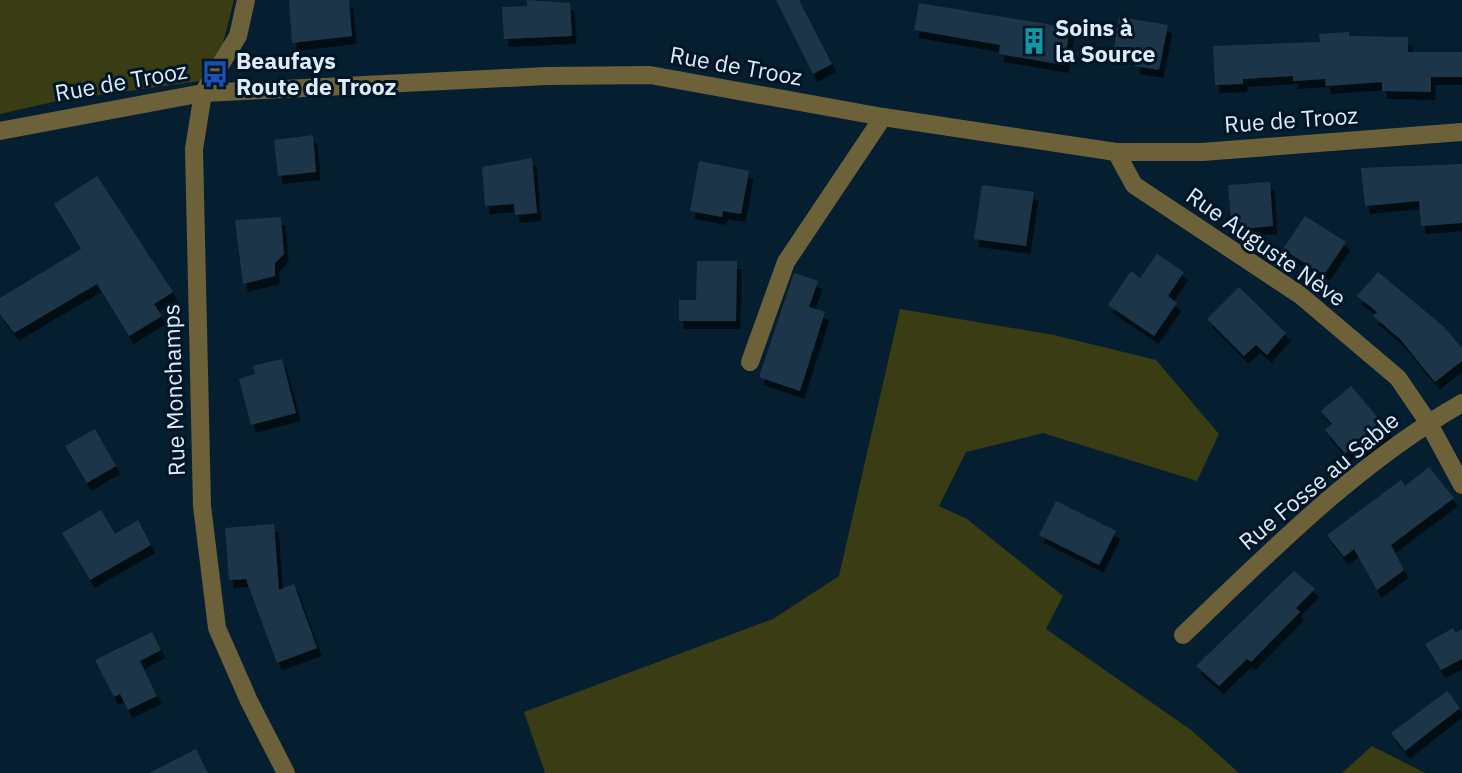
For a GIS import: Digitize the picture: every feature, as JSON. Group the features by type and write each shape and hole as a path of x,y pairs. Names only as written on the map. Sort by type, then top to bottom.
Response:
{"street":[{"name":"Rue Monchamps","path":"246,0 238,36 203,93 194,149 202,506 217,628 249,701 286,773"},
{"name":"Rue de Trooz","path":"0,131 203,93 534,77 650,75 883,117 1116,152 1202,152 1462,132"},
{"path":"750,362 786,262 883,117"},
{"name":"Rue Auguste Nève","path":"1116,152 1134,186 1300,295 1398,378 1428,422 1462,485"},
{"name":"Rue Fosse au Sable","path":"1183,635 1298,524 1428,422 1462,403"}],"green space":[{"path":"0,0 234,0 214,79 57,101 0,114"},
{"path":"900,309 1054,335 1156,360 1219,434 1197,481 1043,433 966,452 939,506 967,519 1063,596 1046,629 1191,730 1239,773 545,773 524,712 773,619 839,576"},
{"path":"1372,746 1425,773 1342,773"}],"building":[{"path":"289,0 349,0 352,36 292,43"},
{"path":"527,0 570,3 572,36 504,39 502,7 527,6"},
{"path":"776,0 799,0 832,64 813,74"},
{"path":"919,3 1070,28 1064,65 999,54 1000,45 914,30"},
{"path":"1119,17 1168,25 1159,70 1135,66 1136,58 1113,54"},
{"path":"1349,32 1349,36 1408,37 1408,52 1462,52 1462,77 1431,77 1431,92 1382,91 1382,82 1326,86 1325,79 1293,81 1293,76 1243,79 1243,84 1215,85 1213,46 1320,42 1319,34"},
{"path":"313,135 316,172 278,176 274,140"},
{"path":"532,158 537,213 515,215 514,204 485,206 482,167"},
{"path":"699,161 749,171 741,214 723,211 722,217 690,211"},
{"path":"1462,164 1462,223 1421,226 1419,201 1365,206 1361,168"},
{"path":"97,176 173,292 154,304 162,316 129,336 97,284 14,333 0,314 0,298 81,249 54,204"},
{"path":"1270,182 1273,226 1232,230 1228,185"},
{"path":"982,185 1034,192 1026,246 974,239"},
{"path":"1305,216 1346,242 1326,272 1318,272 1283,249"},
{"path":"281,217 284,254 275,263 275,276 243,284 235,220"},
{"path":"1157,254 1184,272 1168,296 1177,303 1154,336 1108,305 1131,271 1140,278"},
{"path":"697,261 737,261 736,321 679,321 679,300 696,300"},
{"path":"1378,272 1444,327 1462,348 1462,361 1435,382 1400,339 1373,316 1377,312 1357,296"},
{"path":"794,273 818,281 809,307 825,312 800,391 759,377"},
{"path":"1239,287 1286,333 1267,355 1256,345 1244,356 1207,319"},
{"path":"282,359 296,413 251,425 239,379 255,374 253,366"},
{"path":"1351,386 1389,431 1364,453 1357,445 1345,454 1325,430 1332,424 1321,411"},
{"path":"95,429 116,466 87,483 65,446"},
{"path":"1429,467 1454,498 1391,545 1404,570 1377,590 1354,549 1344,557 1327,535 1401,480 1405,486"},
{"path":"1056,501 1116,531 1099,565 1039,535"},
{"path":"101,510 115,534 138,520 151,545 90,580 62,533"},
{"path":"274,524 279,590 294,584 317,648 277,663 246,579 229,580 225,528"},
{"path":"1294,571 1315,589 1296,608 1300,612 1251,662 1247,659 1219,686 1196,666"},
{"path":"1453,628 1456,633 1462,629 1462,659 1441,670 1425,644"},
{"path":"152,632 161,650 140,661 157,696 128,710 120,694 114,697 95,660"},
{"path":"1447,691 1460,708 1405,751 1391,733"},
{"path":"196,749 208,773 149,773"}],"place":[{"name":"Soins à la Source","path":"1034,41"},
{"name":"Beaufays Route de Trooz","path":"215,74"}]}
